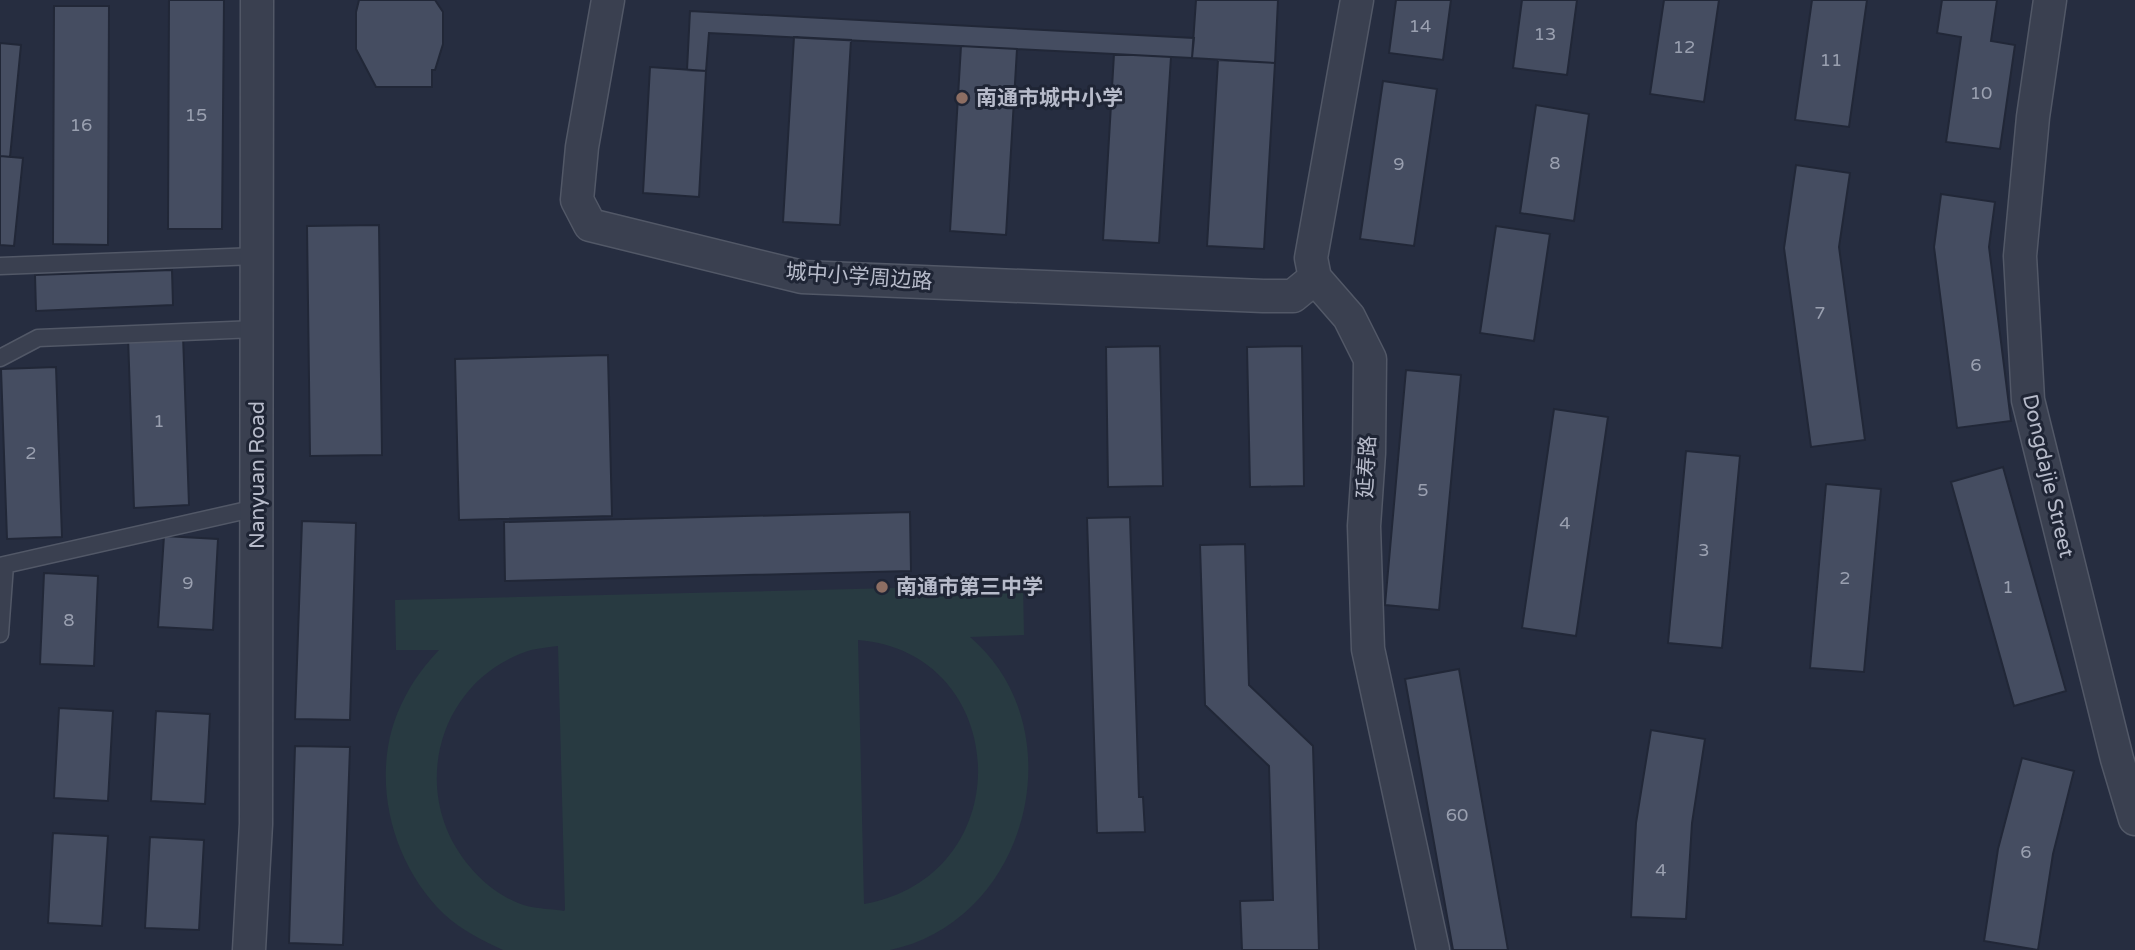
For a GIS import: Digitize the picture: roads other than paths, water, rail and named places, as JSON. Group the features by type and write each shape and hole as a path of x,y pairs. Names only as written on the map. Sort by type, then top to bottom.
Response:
{"street":[{"name":"Nanyuan Road","path":"249,950 256,824 257,0"},
{"name":"城中小学周边路","path":"608,0 582,147 577,200 590,225 802,277 1263,296 1293,296 1315,278"},
{"path":"1315,278 1311,258 1357,0"},
{"name":"Dongdajie Street","path":"2050,0 2033,117 2020,256 2028,400 2117,759 2135,819"},
{"name":"延寿路","path":"1315,278 1349,317 1370,359 1369,453 1364,526 1368,649 1433,950"}],"lane":[{"path":"0,266 257,256"},
{"path":"0,358 38,338 257,330"},
{"path":"0,634 3,566 257,508"}],"place":[{"name":"南通市城中小学","path":"962,98"},
{"name":"南通市第三中学","path":"882,587"}]}
